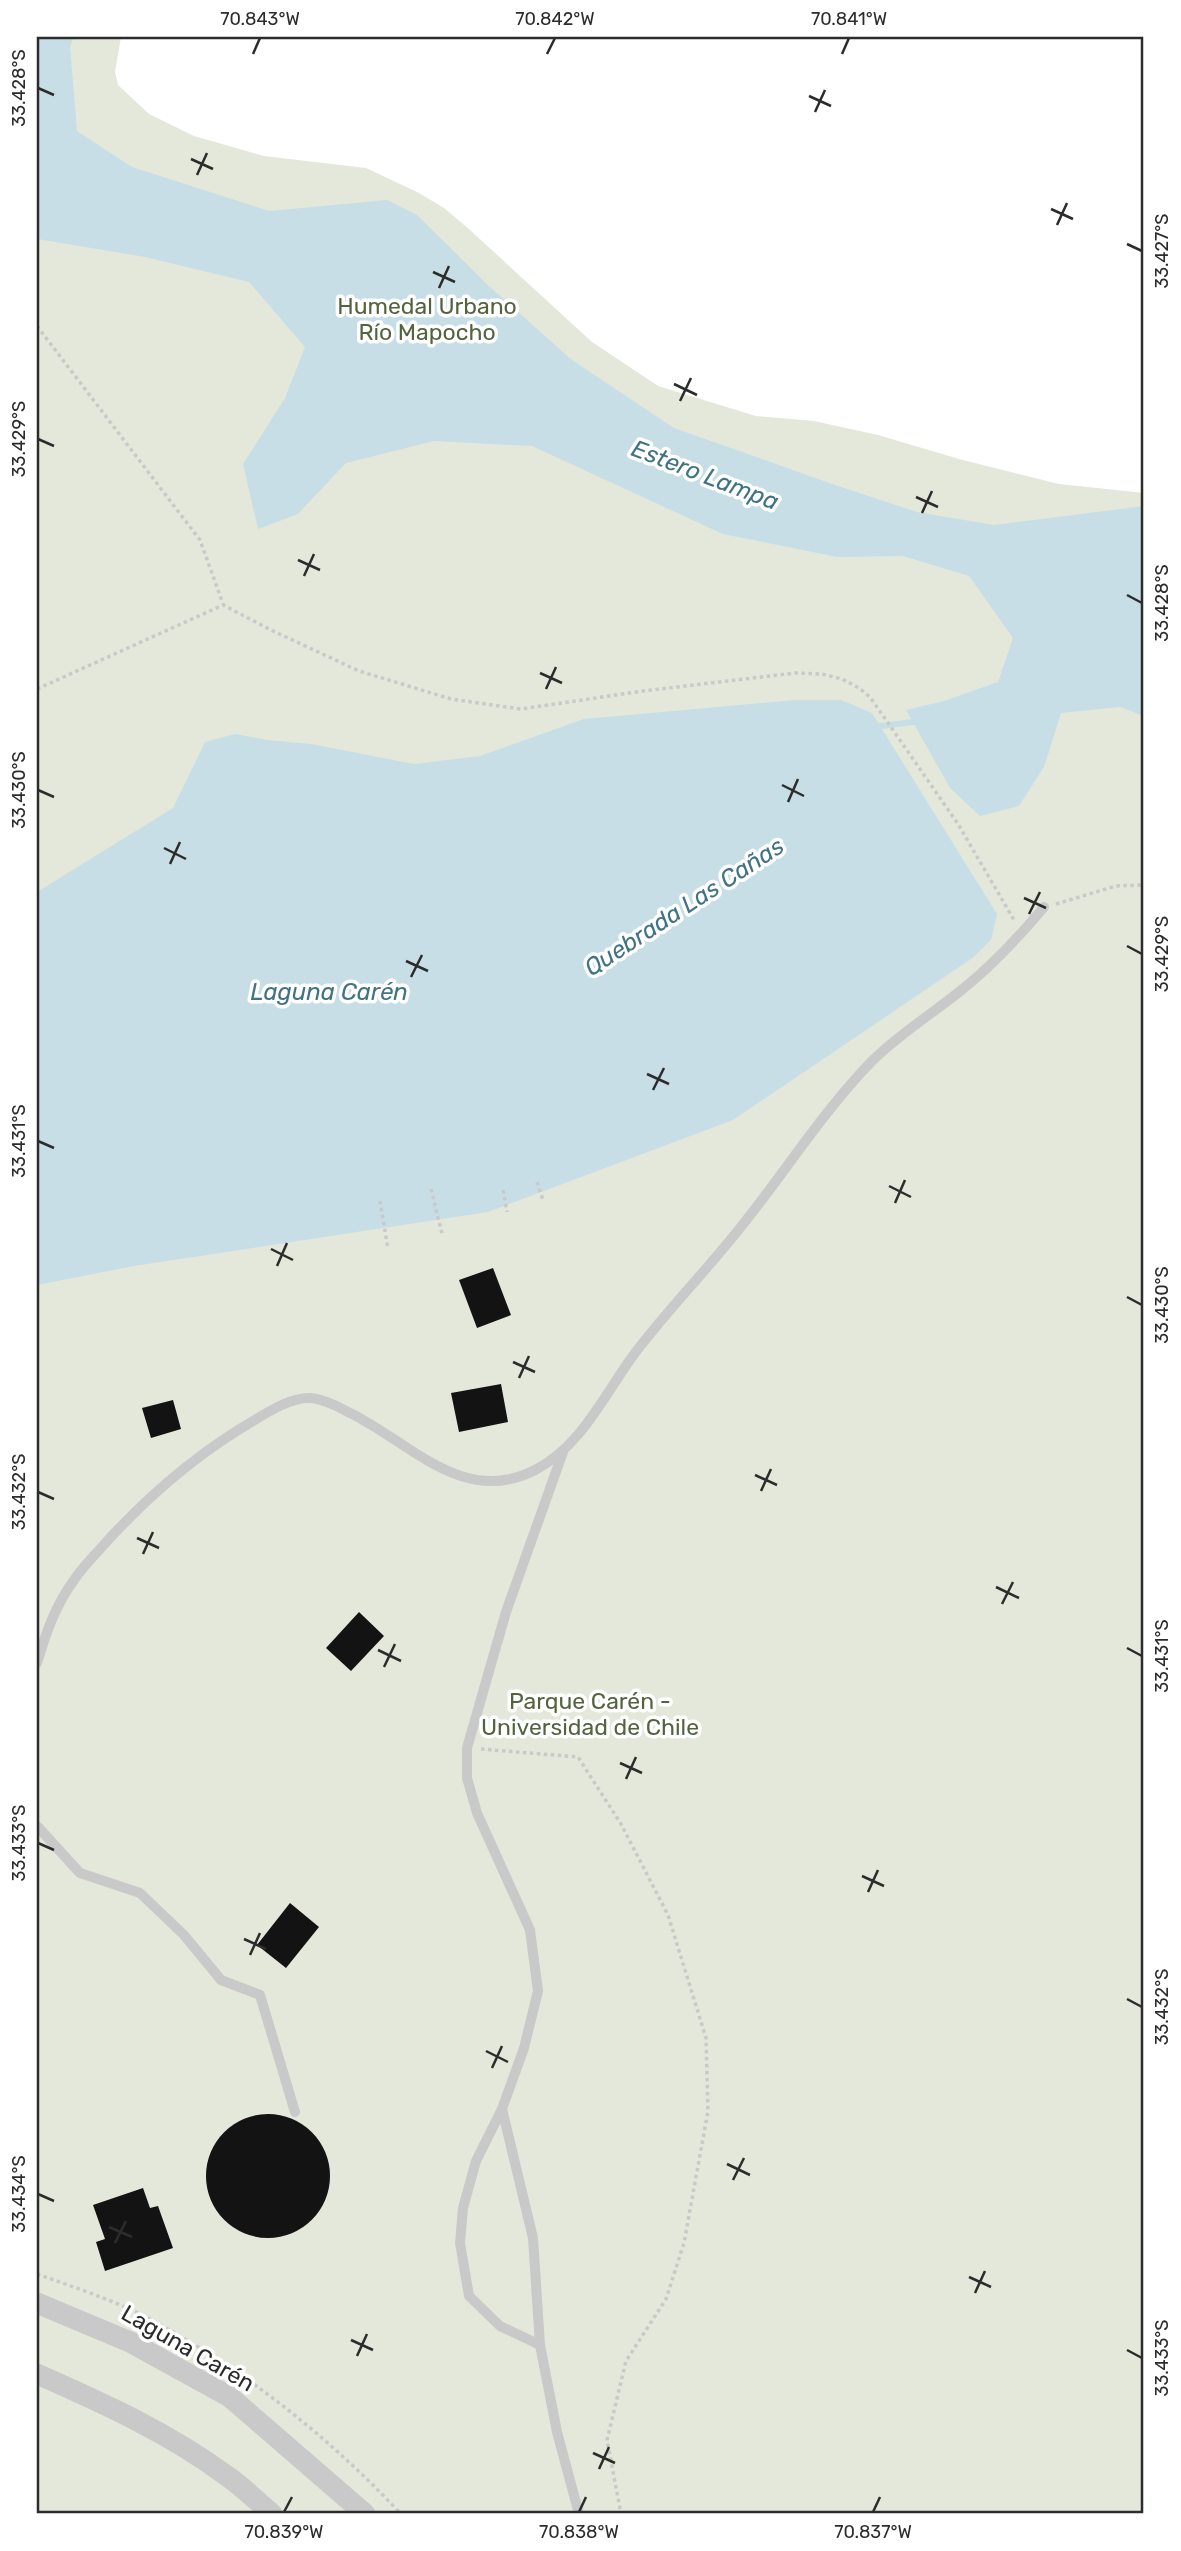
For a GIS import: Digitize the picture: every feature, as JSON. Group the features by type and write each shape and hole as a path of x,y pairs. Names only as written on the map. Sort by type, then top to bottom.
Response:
{"street":[{"name":"Laguna Carén","path":"37,2303 130,2342 230,2397 365,2514"},
{"path":"37,2374 111,2406 181,2445 228,2476 272,2514"}],"lane":[{"path":"37,1663 53,1614 74,1579 123,1523 172,1477 208,1450 234,1431 286,1403 310,1398 334,1405 360,1418 444,1471 477,1481 494,1481 523,1475 537,1469 564,1450 577,1437 639,1348 723,1250 845,1091 903,1032 959,992 1021,934 1044,907"},
{"path":"540,2346 500,2326 469,2296 460,2243 463,2208 476,2161 502,2109 524,2048 537,1991 530,1930 477,1813 467,1778 467,1748 506,1612 564,1450"},
{"path":"37,1826 80,1873 140,1893 184,1935 221,1980 260,1995 295,2112"},
{"path":"502,2109 533,2238 540,2346 557,2432 579,2514"}],"path":[{"path":"37,326 200,540 223,605 359,671 451,699 521,709 795,673 822,674 842,679 859,688 901,741 958,824 1021,934"},
{"path":"37,689 223,605"},
{"path":"1044,907 1116,886 1144,885"},
{"path":"537,1182 543,1200"},
{"path":"431,1189 442,1234"},
{"path":"503,1190 507,1212"},
{"path":"380,1201 388,1249"},
{"path":"467,1748 578,1757 621,1824 668,1915 706,2038 708,2112 684,2243 666,2299 626,2361 607,2440 621,2514"}],"green space":[{"name":"Parque Carén - Universidad de Chile","path":"37,37 121,37 115,72 118,85 149,114 194,136 264,156 366,168 419,193 444,208 470,230 592,342 658,386 756,416 814,421 878,435 1059,484 1144,493 1144,2514 37,2514"}],"water":[{"name":"Humedal Urbano Río Mapocho","path":"37,37 74,37 70,46 77,131 132,167 269,211 387,200 417,215 489,286 572,360 674,428 917,512 994,525 1144,506 1144,716 1120,707 1061,713 1044,767 1019,806 980,816 950,788 906,710 944,701 998,682 1013,638 969,576 903,556 837,557 723,534 532,446 434,441 346,463 298,514 258,529 243,464 285,398 305,347 249,282 145,257 37,239"},
{"name":"Laguna Carén","path":"794,700 841,700 872,713 997,914 991,940 974,957 733,1120 488,1212 134,1266 37,1285 37,892 173,808 205,742 235,734 311,744 414,764 480,756 584,719"}],"building":[{"path":"493,1268 511,1315 477,1328 459,1280"},
{"path":"501,1384 508,1422 459,1432 451,1393"},
{"path":"173,1400 181,1429 151,1438 142,1408"},
{"path":"359,1612 384,1636 351,1671 326,1648"},
{"path":"290,1903 319,1927 286,1968 257,1945"},
{"path":"268,2114 292,2119 312,2132 325,2152 330,2176 325,2200 312,2220 292,2233 268,2238 244,2233 224,2220 211,2200 206,2176 211,2152 224,2132 244,2119"},
{"path":"143,2188 150,2208 158,2206 173,2248 105,2271 96,2242 105,2239 93,2205"}],"waterway":[{"name":"Quebrada Las Cañas","path":"873,727 921,721"}],"water label":[{"name":"Estero Lampa","path":"705,475"}]}
